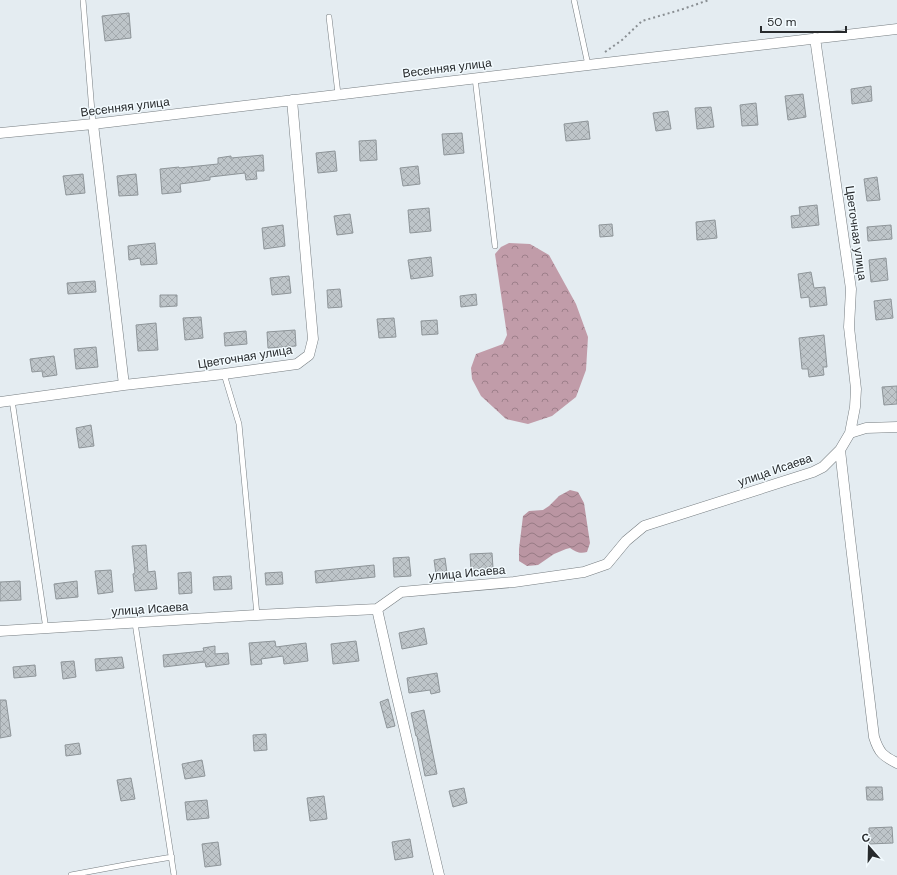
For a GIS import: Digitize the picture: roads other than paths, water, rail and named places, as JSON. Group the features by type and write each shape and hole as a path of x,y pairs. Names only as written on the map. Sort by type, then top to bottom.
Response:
{"street":[{"name":"Весенняя улица","path":"0,134 897,29"},
{"name":"Цветочная улица","path":"815,38 851,289 849,327 856,389 855,407 850,433"},
{"name":"Цветочная улица","path":"0,402 297,364 309,356 312,340 292,100"},
{"path":"94,124 124,385"},
{"path":"850,433 866,428 897,427"},
{"name":"улица Исаева","path":"0,632 257,615 377,609 401,592 514,582 584,572 607,564 626,540 644,526 813,472 823,467 840,450 850,433"},
{"path":"840,450 874,737 878,749 886,757 897,763"},
{"path":"377,609 439,875"}],"lane":[{"path":"83,0 94,124"},
{"path":"574,0 588,65"},
{"path":"329,17 338,94"},
{"path":"475,78 495,246"},
{"path":"224,374 239,424 257,615"},
{"path":"12,400 46,629"},
{"path":"135,624 174,875"},
{"path":"71,875 172,858"}],"water":[{"path":"570,490 578,492 584,503 590,543 587,552 580,553 570,548 566,549 554,554 538,565 527,566 519,561 523,516 529,511 543,510 559,496"}]}
